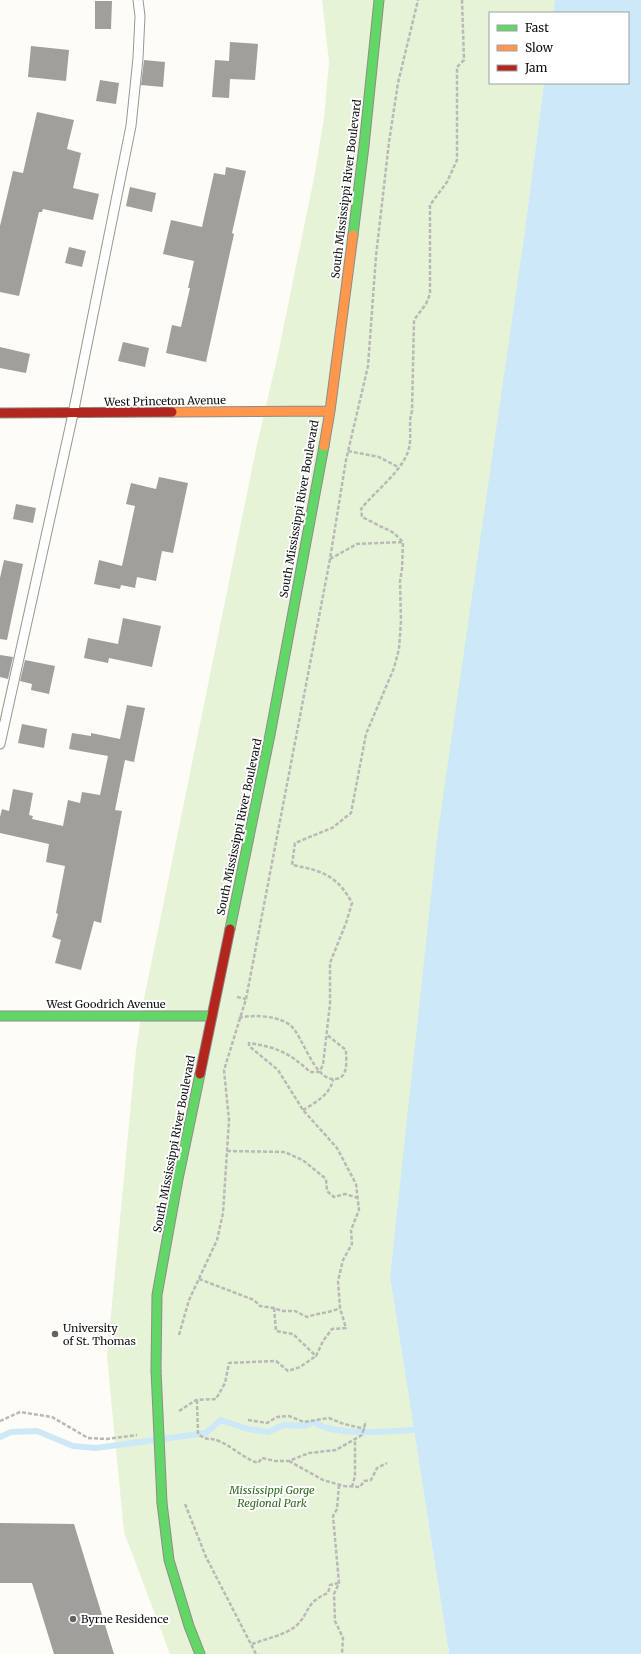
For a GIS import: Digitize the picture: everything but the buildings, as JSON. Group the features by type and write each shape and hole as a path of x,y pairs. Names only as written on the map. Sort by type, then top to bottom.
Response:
{"street":[{"name":"South Mississippi River Boulevard","path":"200,1654 189,1626 169,1560 162,1503 156,1370 157,1295 178,1179 270,736 330,411 364,146 379,0"},
{"name":"West Princeton Avenue","path":"0,414 330,411"},
{"name":"West Goodrich Avenue","path":"0,1016 212,1016"}],"lane":[{"path":"0,744 73,414 131,126 138,58 140,16 138,0"}],"path":[{"path":"179,1341 189,1300 217,1240 223,1213 229,1120 224,1070 246,999 330,559 348,451 368,366 377,249 398,83 418,0"},
{"path":"319,1072 323,1065 330,1004 330,963 346,923 352,903 345,889 332,879 316,869 292,865 295,843 332,828 351,813 366,734 394,668 399,649 402,621 400,581 403,542 394,533 362,517 362,509 390,480 409,448 409,420 412,411 414,320 426,304 430,294 430,205 446,182 458,160 456,67 464,60 462,0"},
{"path":"348,451 379,457 398,467"},
{"path":"330,559 357,544 403,542"},
{"path":"237,997 246,999"},
{"path":"239,1018 245,1016 271,1017 290,1025 319,1072"},
{"path":"274,1308 276,1331 293,1334 316,1356 323,1341 332,1329 346,1328 340,1308 338,1281 343,1260 352,1244 351,1230 359,1210 356,1184 337,1148 303,1110 278,1070 249,1046 249,1043 272,1047 295,1058 310,1072 319,1072 333,1079 343,1075 346,1068 346,1050 326,1035"},
{"path":"303,1110 320,1100 333,1084 333,1079"},
{"path":"227,1150 285,1152 304,1161 326,1179 327,1191 334,1198 345,1194 358,1198"},
{"path":"199,1279 254,1300 260,1306 282,1311 295,1311 307,1318 340,1308"},
{"path":"196,1400 198,1434 206,1440 217,1440 249,1460 258,1463 262,1458 275,1461 289,1461 309,1453 336,1450 362,1435 365,1429 366,1421"},
{"path":"248,1420 267,1423 277,1417 289,1416 304,1422 329,1418 344,1424 365,1429"},
{"path":"352,1487 355,1476 355,1440"},
{"path":"289,1461 323,1480 352,1487 360,1487 364,1481 372,1480 377,1468 387,1463"},
{"path":"339,1485 337,1509 333,1516 339,1583 334,1594 335,1621 343,1638 342,1654"},
{"path":"184,1502 206,1557 256,1654"},
{"path":"252,1644 288,1631 296,1626 312,1603 328,1593 330,1585 339,1583"}],"green space":[{"name":"Mississippi Gorge Regional Park","path":"322,0 555,0 553,12 489,12 489,84 544,84 390,1277 449,1654 170,1654 124,1532 107,1357 136,1050 144,999 256,449 278,354 314,178 324,118 329,62"}],"water":[{"path":"555,0 641,0 641,1654 449,1654 390,1277 438,831 524,237 544,84 629,84 629,12 553,12"}],"waterway":[{"path":"0,1437 11,1432 37,1431 73,1446 96,1448 206,1433 221,1420 248,1429 268,1432 284,1425 304,1426 314,1422 323,1427 335,1430 362,1432 414,1430"}],"traffic: fast":[{"path":"353,235 379,0"},
{"path":"230,929 270,735 324,446"},
{"path":"0,1016 212,1016"},
{"path":"156,1370 157,1295 178,1179 200,1074"},
{"path":"156,1370 162,1503"},
{"path":"162,1503 169,1560 189,1626 200,1654"}],"traffic: slow":[{"path":"324,446 353,235"},
{"path":"172,412 330,411"}],"traffic: jam":[{"path":"0,413 172,412"},
{"path":"200,1074 230,929"}],"place":[{"name":"University of St. Thomas","path":"55,1334"},
{"name":"Byrne Residence","path":"73,1619"}]}
